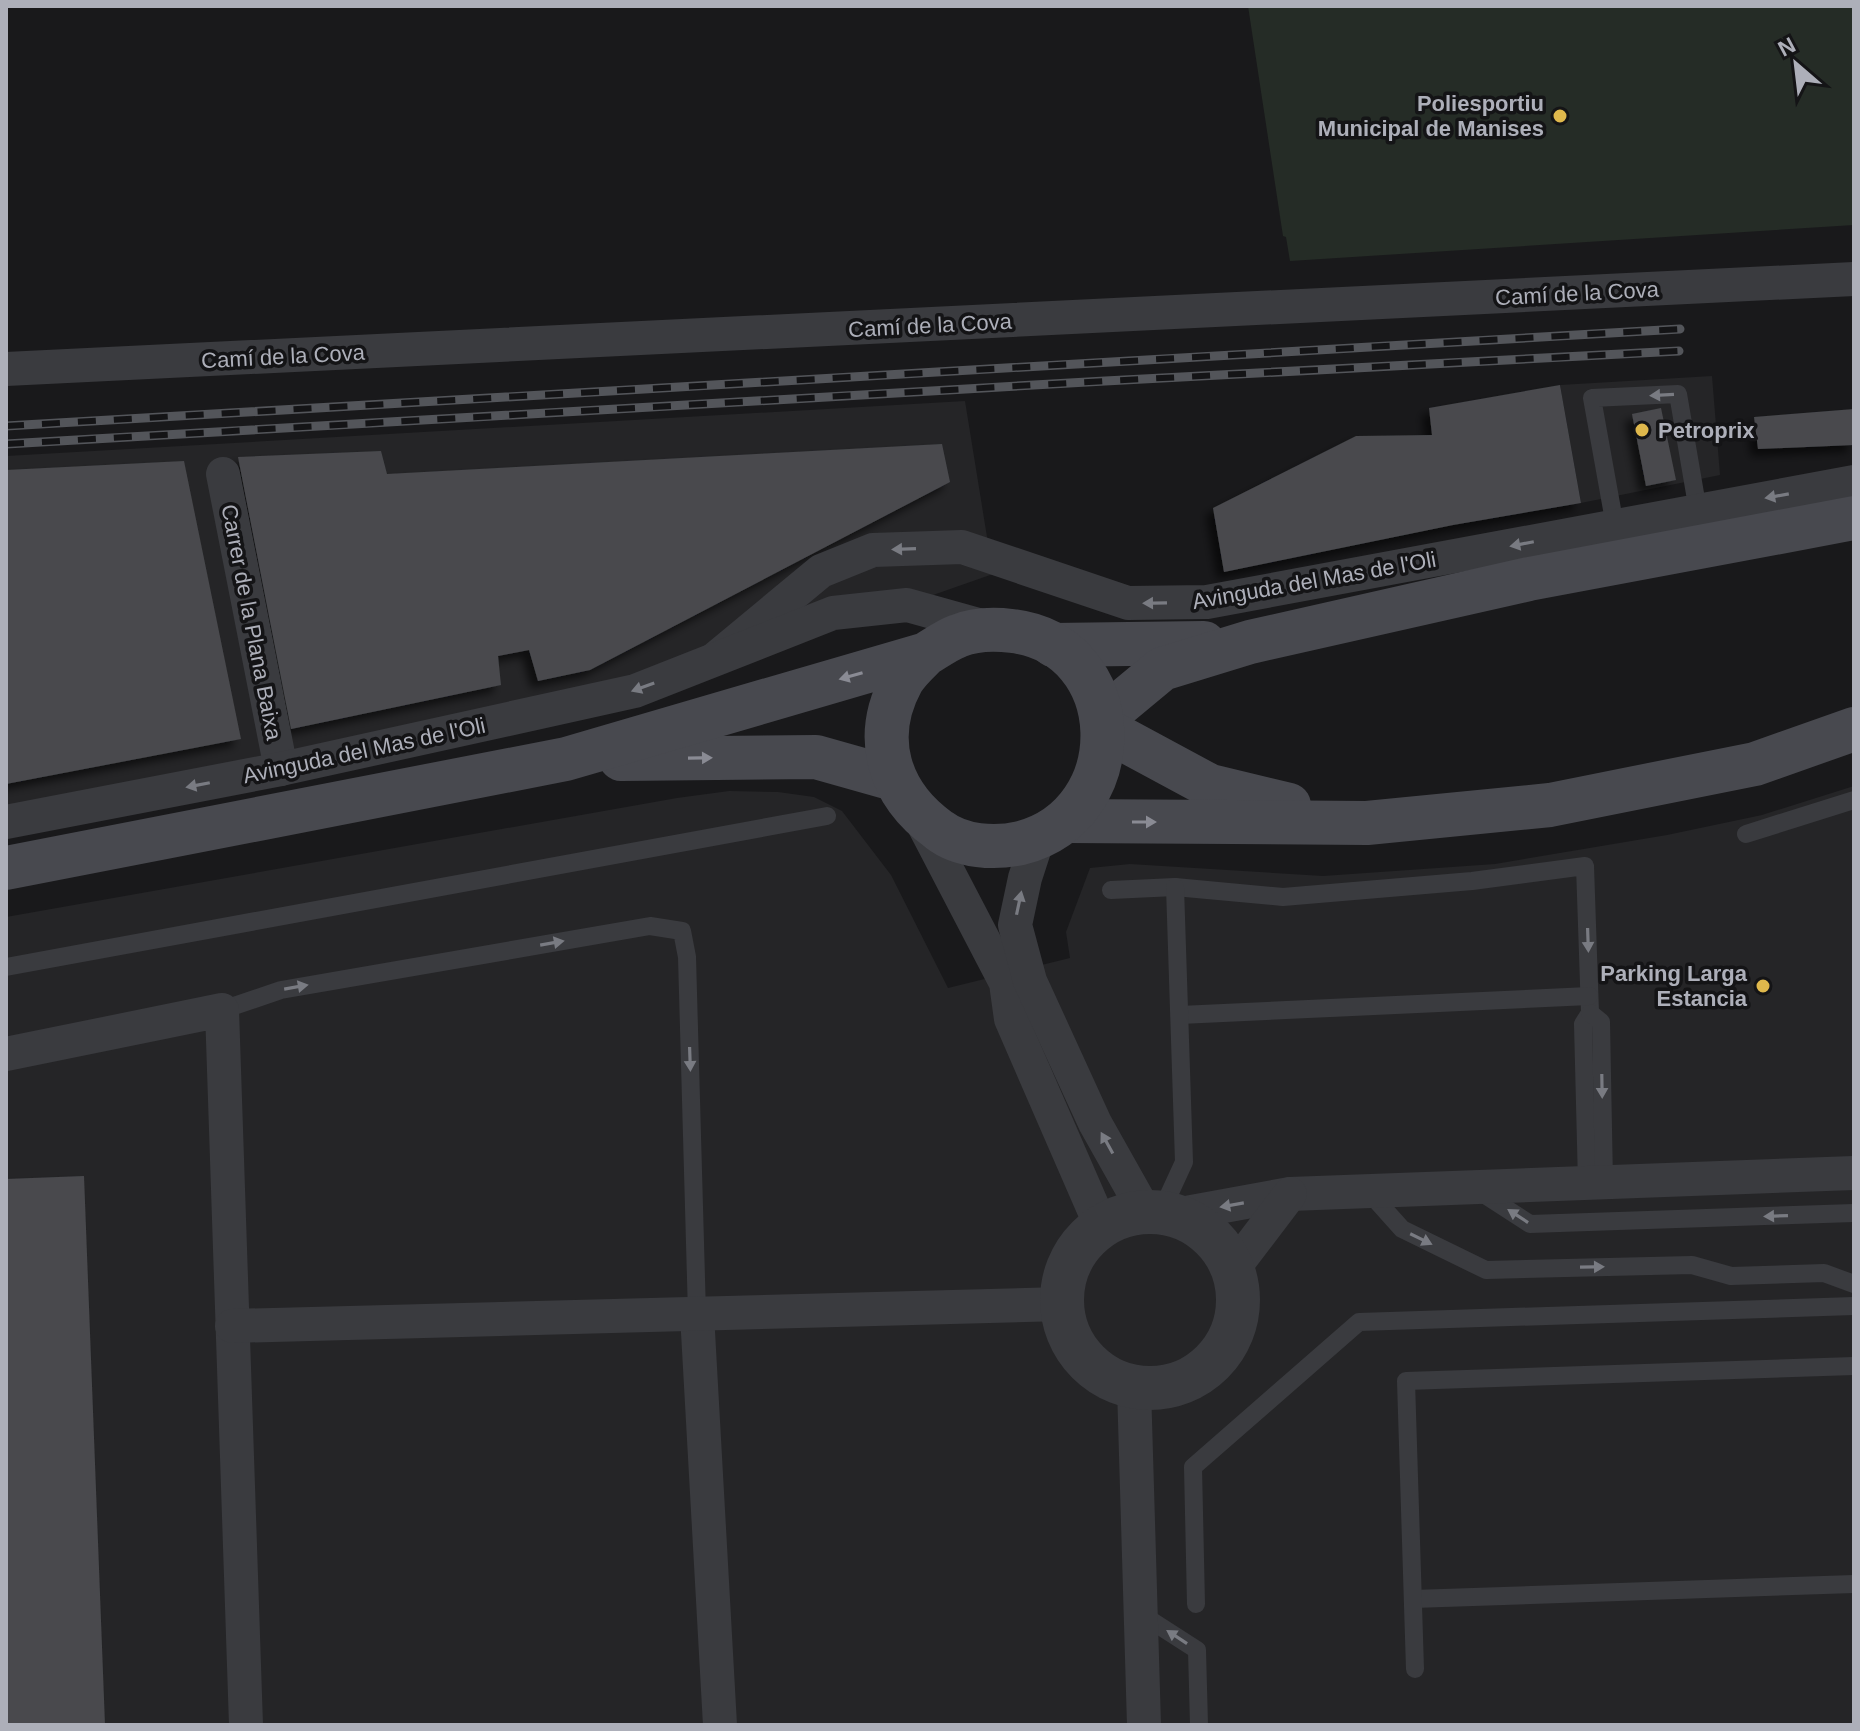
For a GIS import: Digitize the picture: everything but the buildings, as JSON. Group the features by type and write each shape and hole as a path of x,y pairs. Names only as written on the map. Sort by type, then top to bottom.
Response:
{"main road":[{"path":"1104,724 1162,669 1250,642 1529,579 1854,518"},
{"path":"6,868 566,759 926,654 958,636 994,629 1025,633 1053,645 1076,664 1093,689 1104,724 1101,763 1088,795 1052,830"},
{"path":"1053,645 1250,642"},
{"path":"926,654 903,679 889,711 887,746 894,779 919,816 945,835 975,845 1007,846 1052,830 1367,823 1550,805 1755,764 1854,729"},
{"path":"1104,724 1210,786 1367,823"},
{"path":"566,759 816,757 894,779"}],"street":[{"name":"Camí de la Cova","path":"6,369 1854,279"},
{"name":"Carrer de la Plana Baixa","path":"223,474 281,769"},
{"name":"Avinguda del Mas de l'Oli","path":"716,658 821,571 873,550 962,547 1128,603 1207,602 1854,482"},
{"name":"Avinguda del Mas de l'Oli","path":"6,822 281,769 635,691 833,613 907,605 994,629"},
{"path":"919,816 1006,983 1011,1019 1101,1226"},
{"path":"1052,830 1025,878 1015,925 1030,981 1095,1123 1160,1213 1200,1227 1220,1245 1233,1269 1239,1300 1233,1330 1218,1357 1194,1376 1165,1387 1134,1387 1106,1377 1084,1358 1068,1333 1062,1304 1065,1274 1079,1247 1101,1226 1122,1216 1160,1213 1290,1194 1854,1173"},
{"path":"6,1054 222,1010 246,1725"},
{"path":"1233,1269 1290,1194"},
{"path":"232,1326 1062,1304"},
{"path":"697,1314 720,1725"},
{"path":"1134,1387 1144,1725"}],"lane":[{"path":"1615,526 1592,398 1678,394 1698,511"},
{"path":"1746,834 1854,800"},
{"path":"6,967 827,816"},
{"path":"1111,890 1175,887 1283,897 1472,881 1585,866 1590,1004 1601,1022 1595,1183"},
{"path":"1160,1213 1184,1162 1175,887"},
{"path":"222,1010 281,990 650,926 682,931 687,972 697,1314"},
{"path":"1180,1015 1590,1004"},
{"path":"1474,1187 1530,1224 1854,1213"},
{"path":"1368,1191 1402,1229 1486,1270 1692,1265 1731,1276 1824,1273 1854,1284"},
{"path":"1196,1604 1193,1467 1359,1322 1854,1306"},
{"path":"1415,1669 1406,1381 1854,1366"},
{"path":"1413,1599 1854,1584"},
{"path":"1141,1614 1197,1650 1199,1725"}],"shaded area":[{"name":"Poliesportiu Municipal de Manises","path":"1248,6 1854,6 1854,225 1290,261 1286,237 1283,236"},
{"name":"Petroprix","path":"1712,376 1720,475 1581,503 1560,385"},
{"path":"965,401 993,574 602,711 6,822 6,456"},
{"path":"1854,786 1854,1725 6,1725 6,917 677,798 729,791 778,792 814,797 842,811 891,875 948,988 1070,958 1066,932 1090,868 1130,864 1323,876 1495,864 1667,835 1762,815"}],"railway":[{"path":"6,426 1680,329"},
{"path":"6,444 1679,351"}],"place":[{"name":"Poliesportiu Municipal de Manises","path":"1560,116"},
{"name":"Petroprix","path":"1642,430"},
{"name":"Parking Larga Estancia","path":"1763,986"}]}
